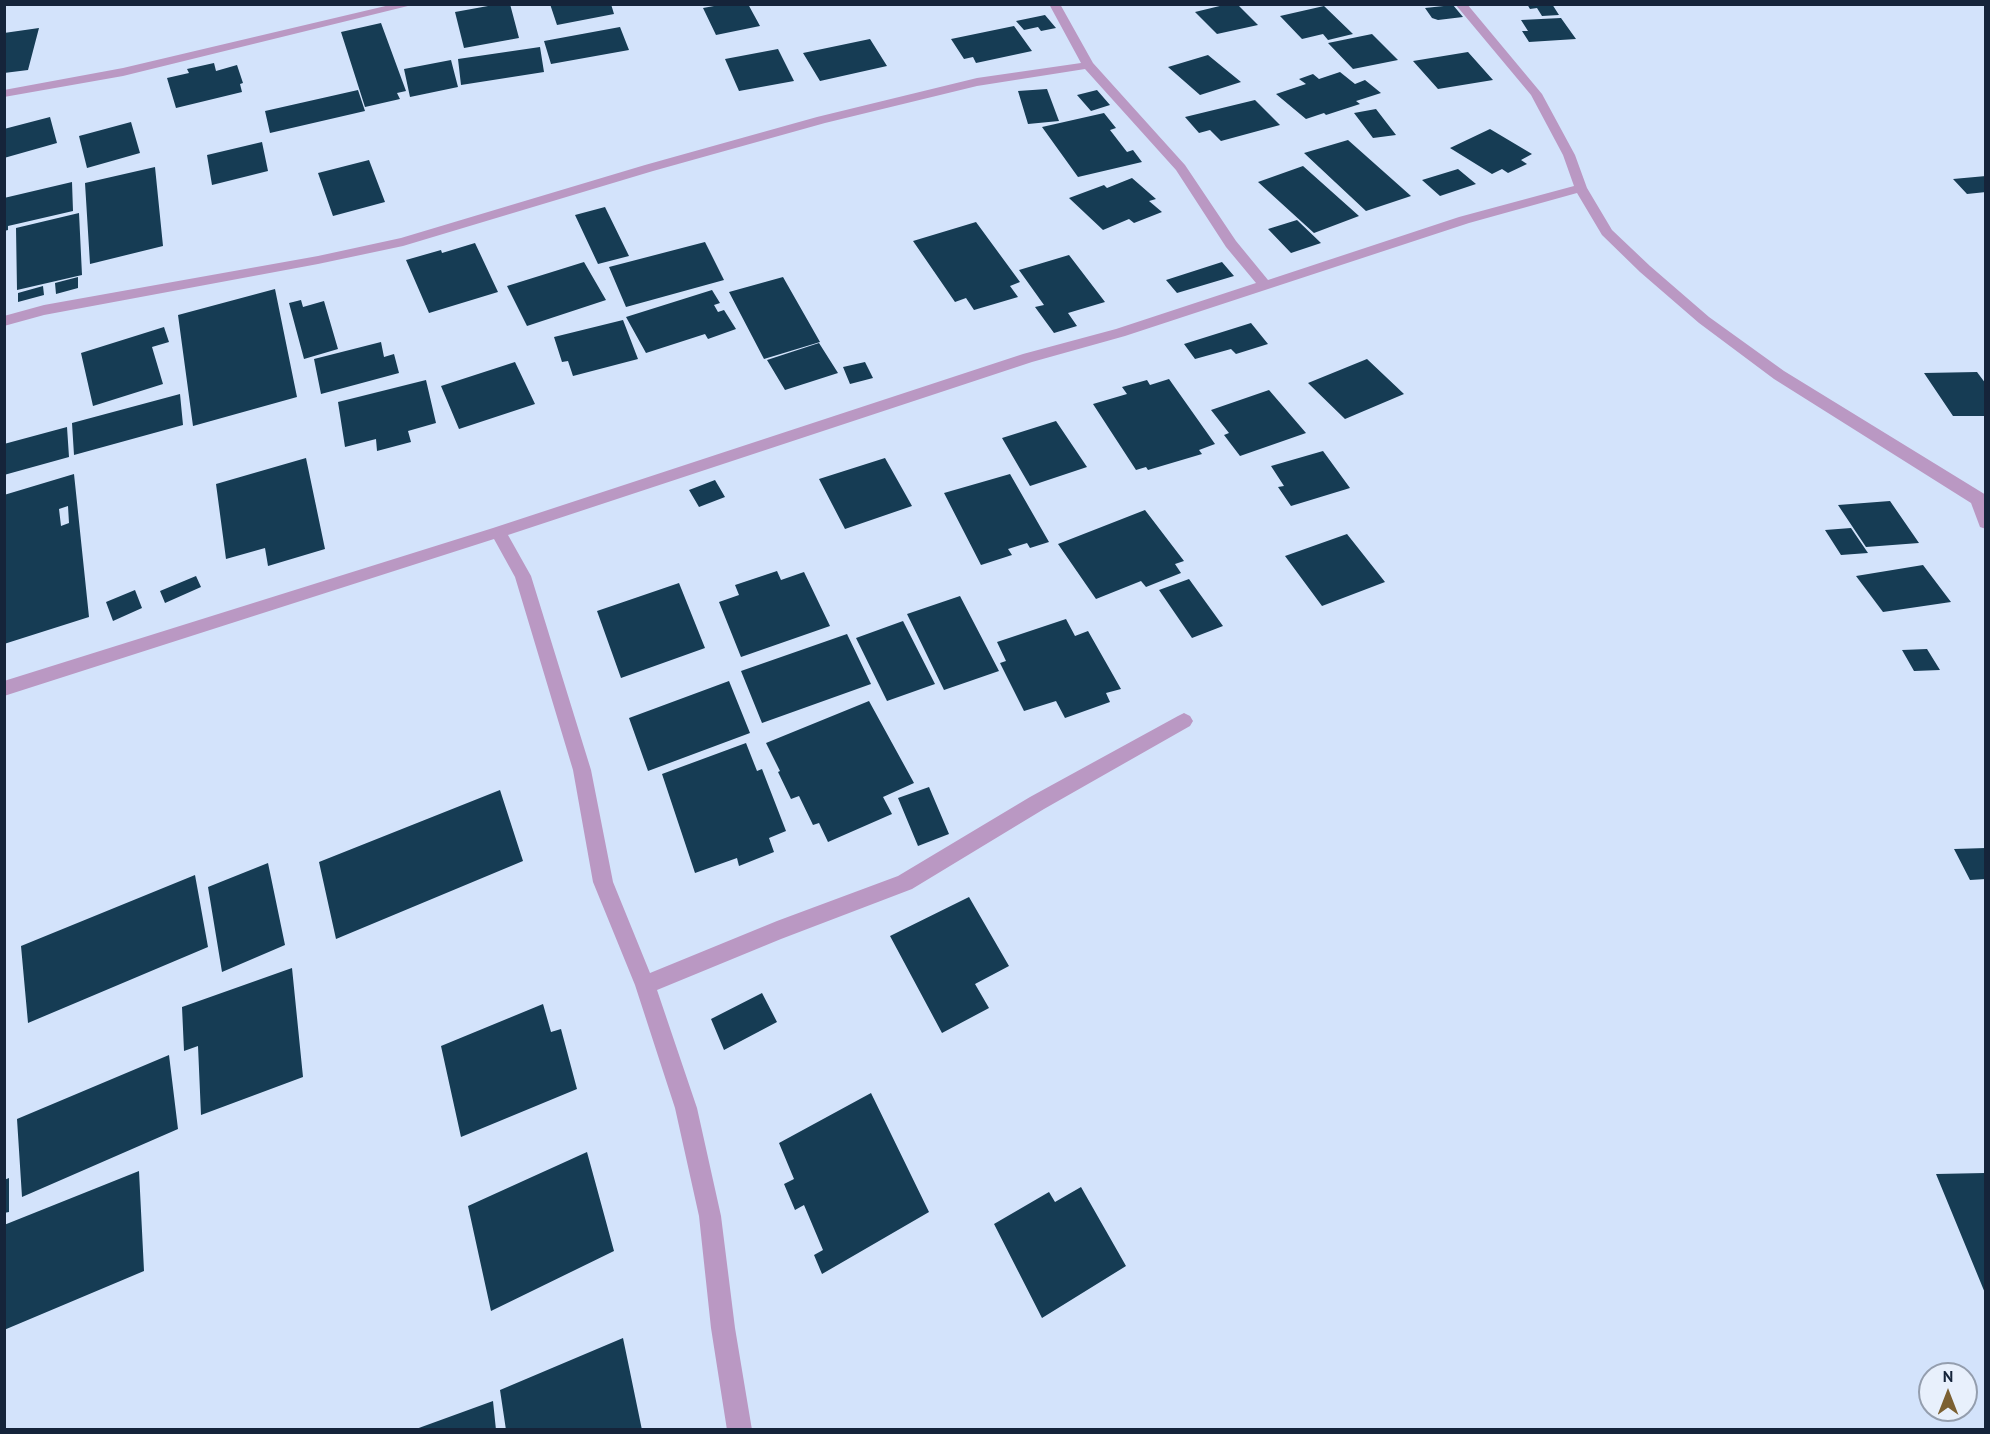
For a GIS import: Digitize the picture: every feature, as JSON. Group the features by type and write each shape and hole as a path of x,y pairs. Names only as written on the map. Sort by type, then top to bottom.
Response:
{"street":[{"path":"4,94 123,72 411,4"},
{"path":"1054,4 1088,64 1181,168 1211,217 1266,285"},
{"path":"1460,4 1536,94 1569,155 1581,188 1607,232 1704,321 1779,375 1982,500 1986,523"},
{"path":"4,321 44,310 318,260 403,242 649,168 821,120 977,82 1088,64"},
{"path":"4,689 498,532 1028,358 1120,333 1464,219 1581,188"},
{"path":"498,532 523,576 582,770 603,882 645,985 686,1108 710,1216 723,1328 740,1430"},
{"path":"645,985 905,883 1037,803 1184,721"}],"building":[{"path":"510,4 519,38 464,48 455,12"},
{"path":"550,4 611,4 614,14 557,25"},
{"path":"713,4 748,4 760,26 716,35 703,8 714,6"},
{"path":"1237,4 1258,25 1217,34 1195,12"},
{"path":"1527,4 1552,4 1559,15 1542,16 1537,8 1530,9"},
{"path":"1453,5 1463,17 1438,20 1432,18 1425,8"},
{"path":"1324,6 1353,34 1328,40 1323,34 1302,39 1280,16"},
{"path":"1045,15 1056,28 1041,31 1038,27 1024,30 1016,21"},
{"path":"1561,18 1576,39 1529,42 1522,31 1528,31 1521,20"},
{"path":"381,23 406,91 397,93 400,99 365,107 341,32"},
{"path":"1014,26 1032,51 976,63 973,57 964,59 951,39"},
{"path":"620,27 629,50 551,64 544,41"},
{"path":"39,28 28,70 4,73 4,33"},
{"path":"1372,34 1398,60 1353,69 1328,43"},
{"path":"870,39 887,66 820,81 803,53"},
{"path":"540,47 544,72 461,85 458,59"},
{"path":"778,49 794,81 739,91 725,59"},
{"path":"1468,52 1493,80 1438,89 1413,61"},
{"path":"1208,55 1241,82 1200,95 1168,67"},
{"path":"451,60 458,87 410,97 404,69"},
{"path":"214,63 216,71 237,65 243,83 240,84 242,92 176,108 167,78 189,73 187,69"},
{"path":"1340,72 1355,84 1365,80 1381,93 1356,101 1360,104 1306,119 1276,94 1306,84 1299,79 1313,74 1319,79"},
{"path":"1047,89 1059,121 1028,124 1018,91"},
{"path":"358,90 365,111 270,133 265,111"},
{"path":"1097,90 1110,105 1091,111 1077,95"},
{"path":"1255,100 1280,125 1221,141 1210,130 1199,133 1185,117"},
{"path":"1376,109 1396,135 1373,138 1354,113"},
{"path":"1104,113 1116,128 1110,130 1127,152 1133,150 1142,162 1078,177 1042,127"},
{"path":"50,117 57,143 4,158 4,129"},
{"path":"131,122 140,153 87,168 79,136"},
{"path":"1490,129 1532,154 1521,160 1527,164 1508,173 1502,169 1492,174 1450,148"},
{"path":"1348,140 1411,196 1366,211 1304,153"},
{"path":"262,142 268,171 212,185 207,155"},
{"path":"369,160 385,202 333,216 318,173"},
{"path":"1303,166 1359,216 1314,233 1258,182"},
{"path":"155,167 163,246 90,264 85,183"},
{"path":"1458,169 1476,184 1440,196 1422,180"},
{"path":"1986,176 1986,192 1967,194 1953,179"},
{"path":"1132,178 1156,199 1149,201 1162,212 1134,223 1129,219 1103,230 1069,198 1104,185 1107,188"},
{"path":"72,182 73,211 8,226 8,230 4,231 4,198"},
{"path":"605,207 629,256 598,264 575,215"},
{"path":"79,213 82,275 17,290 16,228"},
{"path":"1297,220 1321,243 1291,253 1268,229"},
{"path":"976,222 1020,282 1010,286 1018,297 974,310 966,298 955,302 913,241"},
{"path":"705,242 724,280 626,307 609,267"},
{"path":"475,243 498,292 429,313 406,260 441,250 442,253"},
{"path":"1069,255 1105,302 1068,313 1077,326 1054,333 1035,307 1044,305 1019,270"},
{"path":"584,262 606,300 527,326 507,286"},
{"path":"1222,262 1234,276 1177,293 1166,280"},
{"path":"78,277 78,288 56,294 55,283"},
{"path":"783,277 820,342 764,359 729,292"},
{"path":"43,286 44,295 18,302 18,293"},
{"path":"275,289 297,397 193,426 178,315"},
{"path":"712,290 720,303 714,305 718,312 724,310 736,329 708,339 705,334 646,353 626,317"},
{"path":"301,300 303,307 324,301 338,349 304,359 289,303"},
{"path":"623,320 638,359 573,376 568,361 562,362 554,337"},
{"path":"1251,323 1268,344 1236,354 1231,349 1195,359 1184,344"},
{"path":"164,327 169,342 152,347 163,384 93,406 81,353"},
{"path":"381,342 384,357 394,354 399,373 321,394 314,359"},
{"path":"819,343 838,373 785,390 767,360"},
{"path":"1367,359 1404,394 1345,419 1308,383"},
{"path":"515,362 535,404 459,429 441,386"},
{"path":"865,362 873,378 850,384 843,367"},
{"path":"1977,372 1986,384 1986,416 1953,416 1924,373"},
{"path":"1169,379 1215,444 1199,450 1202,454 1148,470 1146,467 1136,470 1093,404 1127,394 1122,387 1147,380 1150,385"},
{"path":"426,380 436,423 408,431 411,442 377,451 376,439 345,447 338,402"},
{"path":"1269,390 1306,433 1240,456 1224,435 1229,433 1211,410"},
{"path":"180,394 183,425 74,455 72,423"},
{"path":"1056,421 1087,467 1030,486 1002,438"},
{"path":"67,427 69,457 4,475 4,444"},
{"path":"1323,451 1350,488 1291,506 1278,487 1284,486 1271,466"},
{"path":"306,458 325,549 268,566 265,548 226,559 216,484"},
{"path":"885,458 912,506 845,529 819,479"},
{"path":"74,474 89,617 4,644 4,495","holes":["68,506 69,523 61,526 59,509"]},
{"path":"1010,474 1049,542 1030,548 1027,543 1008,549 1012,555 981,565 944,493"},
{"path":"715,480 725,497 699,507 689,490"},
{"path":"1890,501 1919,543 1866,547 1838,505"},
{"path":"1145,510 1184,561 1175,564 1181,573 1146,587 1141,581 1096,599 1058,544"},
{"path":"1851,528 1868,553 1841,555 1825,530"},
{"path":"1347,534 1385,582 1322,606 1285,556"},
{"path":"1923,565 1951,602 1883,612 1856,576"},
{"path":"777,571 781,580 804,572 830,626 741,657 719,602 739,595 735,585"},
{"path":"196,576 201,587 165,603 160,591"},
{"path":"1189,579 1223,626 1192,638 1159,590"},
{"path":"679,583 705,648 621,678 597,611"},
{"path":"135,590 142,608 113,621 106,602"},
{"path":"960,596 999,671 944,690 907,614"},
{"path":"1066,619 1075,636 1088,631 1121,689 1106,693 1110,702 1065,718 1056,701 1024,711 1000,663 1006,661 997,642"},
{"path":"903,621 935,684 887,701 856,638"},
{"path":"847,634 871,684 762,723 741,671"},
{"path":"1927,649 1940,670 1914,671 1902,650"},
{"path":"729,681 750,733 648,771 629,718"},
{"path":"869,701 914,783 883,797 892,814 828,842 819,823 813,825 799,796 791,799 766,743"},
{"path":"746,743 757,771 762,769 786,831 769,838 774,852 739,866 737,858 695,873 662,774"},
{"path":"929,787 949,834 918,846 898,798"},
{"path":"500,790 523,861 336,939 319,862"},
{"path":"1986,848 1986,879 1970,880 1954,849"},
{"path":"268,863 285,945 222,972 208,887"},
{"path":"195,875 208,947 28,1023 21,946"},
{"path":"969,897 1009,966 975,984 989,1008 942,1033 890,936"},
{"path":"292,968 303,1077 201,1115 198,1046 184,1051 182,1007"},
{"path":"762,993 777,1022 724,1050 711,1019"},
{"path":"543,1004 551,1032 561,1029 577,1089 461,1137 441,1046"},
{"path":"169,1055 178,1129 22,1197 17,1119"},
{"path":"871,1093 929,1212 822,1274 814,1255 823,1250 804,1205 795,1210 784,1184 794,1179 779,1143"},
{"path":"587,1152 614,1251 491,1311 468,1206"},
{"path":"139,1171 144,1271 4,1330 4,1225"},
{"path":"1985,1173 1985,1293 1936,1174"},
{"path":"9,1178 9,1212 4,1213 4,1180"},
{"path":"1081,1187 1126,1266 1042,1318 994,1224 1049,1192 1055,1202"},
{"path":"623,1338 642,1430 506,1430 500,1390"},
{"path":"493,1401 496,1430 416,1430 416,1429"}]}
